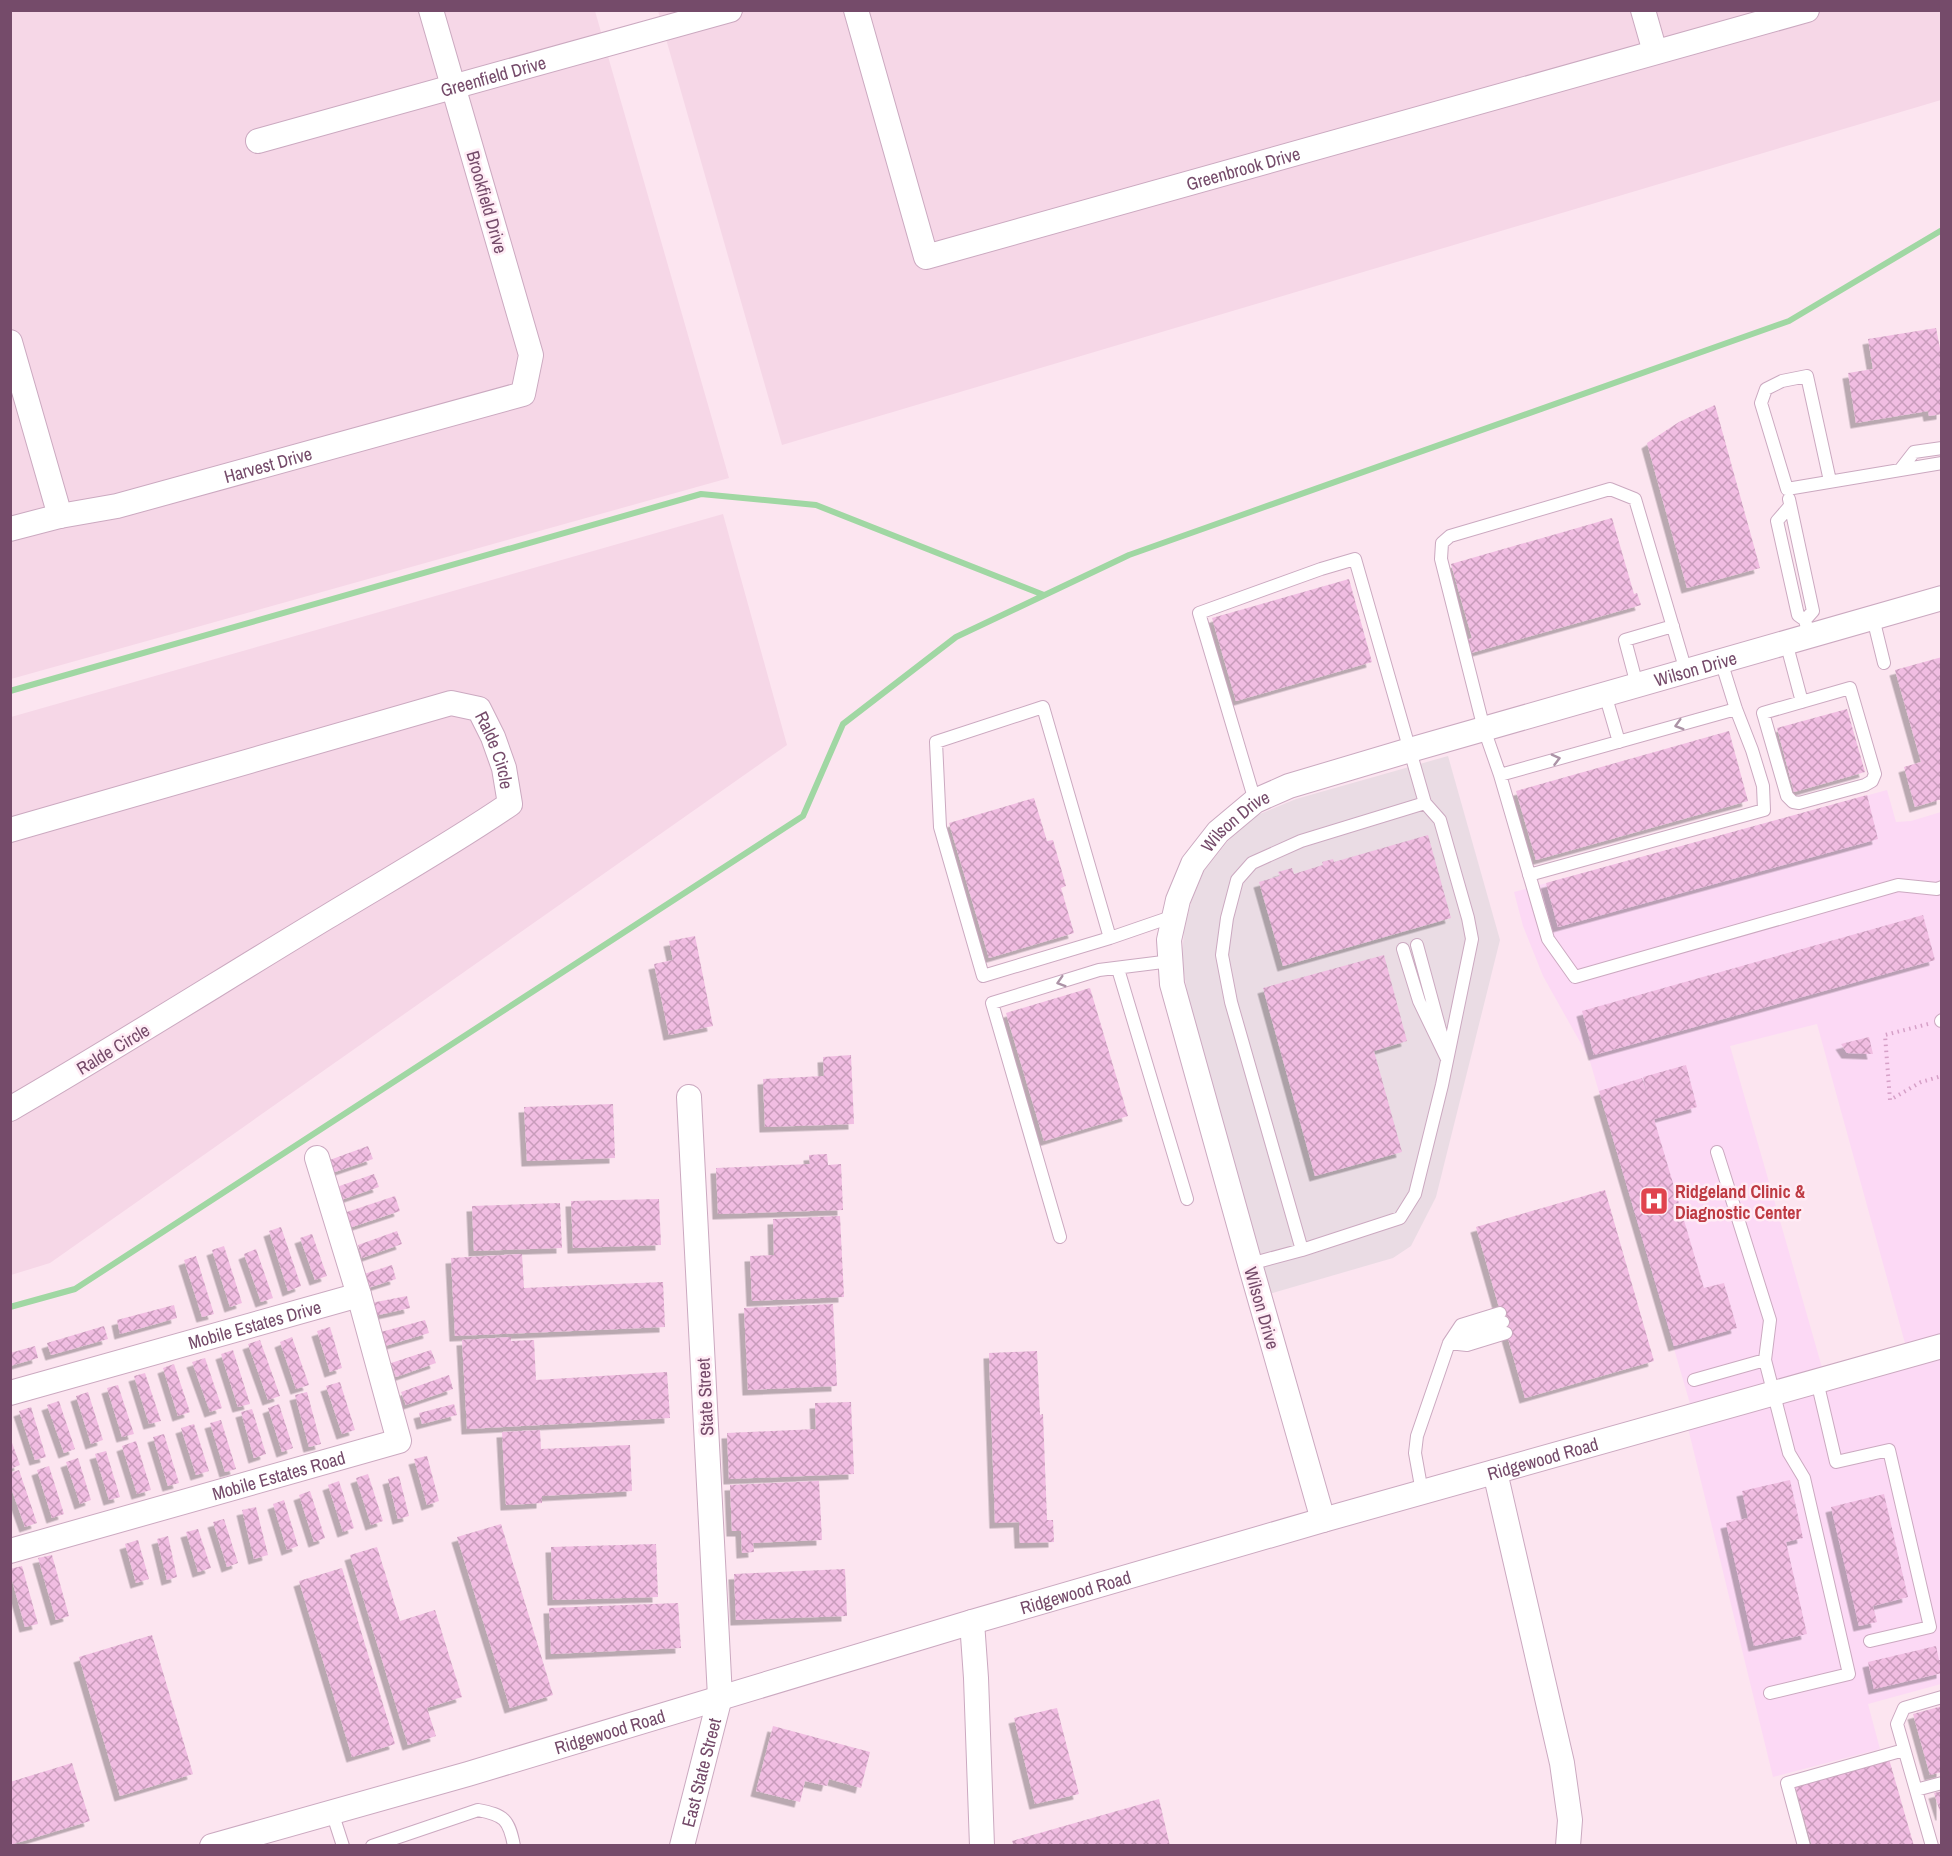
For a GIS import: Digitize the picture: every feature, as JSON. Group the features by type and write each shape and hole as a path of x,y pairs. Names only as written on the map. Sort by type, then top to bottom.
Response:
{"street":[{"name":"Brookfield Drive","path":"431,10 531,355 523,394"},
{"name":"Greenfield Drive","path":"258,141 730,10"},
{"name":"Greenbrook Drive","path":"856,10 926,257 1807,10"},
{"path":"1643,10 1655,52"},
{"path":"10,342 60,516"},
{"name":"Harvest Drive","path":"10,530 60,516 117,506 523,394"},
{"name":"Wilson Drive","path":"1323,1520 1172,984 1169,940 1178,900 1193,864 1218,832 1255,801 1289,786 1786,642 1807,628 1873,618 1941,598"},
{"name":"Ralde Circle","path":"10,830 451,703 479,709 493,737 504,768 510,804 464,836 327,917 96,1060 10,1109"},
{"name":"State Street","path":"689,1096 720,1697"},
{"path":"317,1158 359,1295"},
{"name":"Mobile Estates Drive","path":"10,1393 359,1295"},
{"name":"Mobile Estates Road","path":"10,1551 399,1441 359,1295"},
{"name":"Ridgewood Road","path":"212,1845 468,1774 972,1622 1323,1520 1941,1348"},
{"path":"1495,1472 1562,1763 1570,1820 1568,1845"},
{"path":"972,1622 982,1845"},
{"name":"East State Street","path":"682,1845 720,1697"}],"lane":[{"path":"1807,628 1813,611 1787,489 1761,403 1766,389 1782,381 1807,376 1830,481"},
{"path":"1899,470 1914,452 1941,448"},
{"path":"1787,489 1941,464"},
{"path":"1686,671 1635,499 1610,489 1450,536 1442,543 1442,559 1484,729 1500,775 1548,939 1575,977 1898,885 1941,887"},
{"path":"1790,506 1777,520 1798,615 1807,628"},
{"path":"1250,1264 1302,1250 1400,1218 1416,1194 1472,939 1440,820 1425,803 1355,560 1322,569 1199,613 1255,801"},
{"path":"1788,568 1803,565"},
{"path":"1873,618 1884,663"},
{"path":"1637,685 1625,640 1673,627"},
{"path":"1786,642 1802,702"},
{"path":"1529,875 1764,810 1763,786 1721,661"},
{"path":"1850,688 1875,774 1872,781 1865,785 1799,803 1793,802 1787,796 1763,713 1802,702 1850,688"},
{"path":"1605,694 1619,742"},
{"path":"1110,938 1043,707 936,742 940,827 983,976 1110,938 1174,916"},
{"path":"1500,775 1736,710"},
{"path":"1302,1250 1232,1002 1222,955 1229,908 1238,880 1252,863 1301,841 1425,803"},
{"path":"1417,945 1447,1059"},
{"path":"1403,949 1419,1001 1447,1059"},
{"path":"1060,1237 992,1003 1099,970 1171,961"},
{"path":"1118,969 1187,1199"},
{"path":"1717,1152 1770,1320 1766,1360 1789,1453 1804,1478 1849,1674 1770,1693"},
{"path":"1422,1492 1415,1453 1417,1436 1449,1343 1461,1325 1503,1323 1467,1345 1449,1343"},
{"path":"1694,1380 1766,1360"},
{"path":"1817,1381 1836,1462 1889,1450 1930,1628 1870,1641"},
{"path":"1932,1845 1897,1725 1904,1708 1941,1697"},
{"path":"1804,1845 1786,1783 1904,1750"},
{"path":"1916,1790 1941,1783"},
{"path":"372,1845 478,1810 504,1818 514,1845"},
{"path":"332,1812 343,1845"}],"path":[{"path":"1941,1020 1885,1035 1890,1100 1921,1082 1941,1076"}],"shaded area":[{"path":"11,11 595,11 729,478 11,679"},
{"path":"658,11 1941,11 1941,100 782,445"},
{"path":"723,514 787,745 50,1263 11,1275 11,717"},
{"path":"1448,756 1500,940 1436,1197 1411,1246 1393,1258 1269,1294 1191,1015 1182,961 1184,928 1192,899 1204,871 1227,842 1255,816 1296,799"},
{"path":"1887,790 1896,822 1911,821 1941,812 1941,1334 1906,1347 1817,1024 1730,1046 1823,1371 1691,1407 1589,1058 1543,976 1523,926 1514,892"},
{"path":"1941,1359 1941,1684 1868,1704 1880,1749 1773,1777 1688,1428 1923,1362"}],"building":[{"path":"1936,328 1942,359 1942,414 1929,416 1928,411 1856,423 1848,373 1873,369 1868,339"},
{"path":"1715,405 1760,568 1687,588 1647,443 1679,422"},
{"path":"1612,518 1634,594 1637,593 1641,605 1471,653 1467,640 1472,638 1451,564"},
{"path":"1349,579 1372,662 1236,701 1212,618"},
{"path":"1942,657 1942,799 1915,807 1904,767 1921,762 1895,670"},
{"path":"1847,709 1865,772 1794,792 1777,728"},
{"path":"1729,731 1748,801 1536,860 1516,791"},
{"path":"1867,795 1878,839 1558,927 1546,883"},
{"path":"1034,798 1047,841 1053,840 1066,886 1061,888 1074,933 989,958 949,823"},
{"path":"1428,835 1451,918 1283,966 1259,882 1280,876 1278,872 1292,868 1294,874 1323,865 1322,862 1333,859 1334,862"},
{"path":"1923,915 1935,960 1594,1055 1582,1011"},
{"path":"695,936 713,1026 669,1035 654,964 673,960 669,941"},
{"path":"1384,955 1407,1041 1374,1051 1402,1152 1315,1176 1263,988"},
{"path":"1090,988 1128,1116 1044,1141 1006,1013"},
{"path":"1869,1037 1873,1054 1847,1053 1841,1044"},
{"path":"851,1055 854,1124 765,1127 763,1079 824,1076 823,1057"},
{"name":"Ridgeland Clinic & Diagnostic Center","path":"1686,1065 1697,1107 1654,1119 1704,1288 1724,1283 1737,1328 1674,1346 1599,1091 1642,1078 1648,1096 1643,1077"},
{"path":"613,1104 615,1158 527,1161 524,1107"},
{"path":"368,1146 373,1159 332,1173 327,1161"},
{"path":"827,1154 828,1165 841,1164 843,1210 718,1214 716,1168 810,1164 809,1155"},
{"path":"374,1174 379,1187 335,1202 331,1189"},
{"path":"1605,1190 1654,1361 1525,1398 1476,1227"},
{"path":"395,1196 400,1211 346,1229 341,1214"},
{"path":"659,1199 661,1245 573,1248 571,1201"},
{"path":"560,1203 562,1248 474,1251 472,1206"},
{"path":"840,1216 844,1297 752,1301 750,1256 774,1255 773,1219"},
{"path":"281,1227 301,1286 288,1291 269,1231"},
{"path":"397,1231 402,1244 362,1258 358,1245"},
{"path":"312,1234 327,1276 315,1280 300,1238"},
{"path":"224,1246 242,1303 230,1307 212,1250"},
{"path":"256,1249 273,1298 261,1302 244,1254"},
{"path":"522,1254 524,1288 663,1282 665,1327 455,1336 451,1258"},
{"path":"196,1256 214,1314 202,1317 184,1260"},
{"path":"392,1265 396,1279 365,1289 361,1275"},
{"path":"407,1296 410,1308 374,1316 371,1303"},
{"path":"833,1304 837,1386 748,1390 744,1308"},
{"path":"174,1305 177,1318 120,1334 117,1320"},
{"path":"425,1320 429,1333 385,1346 381,1332"},
{"path":"104,1326 108,1339 51,1355 47,1343"},
{"path":"330,1327 342,1368 330,1372 317,1331"},
{"path":"292,1337 309,1385 296,1389 280,1342"},
{"path":"511,1337 511,1341 534,1340 536,1380 667,1372 670,1418 467,1429 462,1340"},
{"path":"260,1340 280,1396 268,1400 248,1344"},
{"path":"35,1346 38,1358 10,1366 10,1353"},
{"path":"233,1350 250,1404 238,1407 221,1354"},
{"path":"431,1350 436,1363 396,1377 391,1363"},
{"path":"1037,1351 1040,1415 1043,1414 1047,1520 1053,1520 1054,1542 1020,1543 1019,1522 995,1523 989,1353"},
{"path":"205,1358 222,1408 210,1412 192,1362"},
{"path":"174,1364 190,1412 178,1416 163,1368"},
{"path":"145,1373 161,1421 149,1424 134,1376"},
{"path":"449,1375 453,1389 406,1405 401,1392"},
{"path":"340,1382 355,1430 342,1434 326,1386"},
{"path":"118,1385 134,1434 122,1437 107,1388"},
{"path":"88,1392 103,1440 91,1444 76,1396"},
{"path":"307,1392 321,1444 309,1447 295,1395"},
{"path":"59,1401 75,1449 64,1453 47,1405"},
{"path":"851,1402 854,1474 729,1479 727,1433 816,1429 815,1403"},
{"path":"279,1404 293,1448 282,1452 268,1408"},
{"path":"454,1404 457,1415 422,1424 419,1413"},
{"path":"31,1407 46,1457 35,1460 19,1411"},
{"path":"252,1409 266,1454 254,1458 241,1412"},
{"path":"221,1420 236,1469 225,1472 210,1423"},
{"path":"194,1424 209,1471 196,1475 181,1428"},
{"path":"540,1430 541,1449 630,1445 632,1491 542,1496 542,1503 506,1505 502,1432"},
{"path":"164,1434 179,1483 168,1486 153,1437"},
{"path":"10,1437 20,1465 10,1469"},
{"path":"136,1441 151,1490 137,1494 122,1446"},
{"path":"106,1451 120,1497 109,1500 95,1454"},
{"path":"427,1456 439,1501 427,1505 414,1459"},
{"path":"78,1458 91,1500 80,1504 66,1462"},
{"path":"49,1466 64,1514 52,1518 37,1470"},
{"path":"19,1470 37,1523 25,1527 10,1485 10,1473"},
{"path":"368,1474 383,1521 371,1525 356,1478"},
{"path":"399,1476 409,1516 398,1519 388,1479"},
{"path":"1790,1480 1803,1538 1786,1542 1807,1634 1754,1646 1726,1523 1748,1518 1742,1491"},
{"path":"339,1481 354,1528 343,1532 328,1485"},
{"path":"819,1481 822,1540 753,1543 754,1552 742,1553 741,1531 732,1531 730,1485"},
{"path":"310,1491 325,1538 314,1542 299,1495"},
{"path":"1884,1494 1908,1597 1873,1606 1877,1622 1859,1626 1831,1507"},
{"path":"284,1500 298,1546 287,1550 273,1504"},
{"path":"256,1507 268,1555 254,1559 242,1510"},
{"path":"224,1519 238,1563 227,1567 213,1522"},
{"path":"501,1524 553,1695 510,1708 457,1537"},
{"path":"198,1529 211,1568 198,1572 186,1532"},
{"path":"168,1536 177,1577 167,1580 157,1539"},
{"path":"138,1540 149,1579 136,1583 125,1544"},
{"path":"656,1544 658,1597 553,1600 551,1547"},
{"path":"377,1547 400,1621 435,1610 462,1697 427,1708 436,1736 408,1745 350,1555"},
{"path":"52,1555 69,1616 56,1620 38,1558"},
{"path":"22,1566 38,1624 25,1627 10,1573 10,1569"},
{"path":"342,1568 395,1744 352,1757 299,1581"},
{"path":"845,1569 847,1616 736,1620 734,1574"},
{"path":"678,1603 681,1648 551,1654 549,1608"},
{"path":"152,1635 193,1774 120,1796 79,1657"},
{"path":"1936,1646 1939,1660 1942,1660 1942,1673 1874,1689 1868,1662"},
{"path":"1942,1706 1942,1772 1930,1775 1913,1714"},
{"path":"1057,1708 1079,1794 1035,1804 1014,1718"},
{"path":"773,1726 870,1752 861,1788 829,1779 827,1786 805,1781 800,1802 756,1791"},
{"path":"1889,1759 1914,1846 1812,1846 1795,1786"},
{"path":"72,1763 90,1821 10,1845 10,1782"},
{"path":"1942,1791 1942,1815 1941,1815 1934,1793"},
{"path":"1159,1799 1170,1846 1014,1846 1012,1841"}],"waterway":[{"path":"10,1307 75,1289 803,816 843,724 956,637 1129,555 1789,321 1942,230"},
{"path":"10,691 701,494 816,505 1044,595"}],"place":[{"name":"Ridgeland Clinic & Diagnostic Center","path":"1654,1201"}]}
